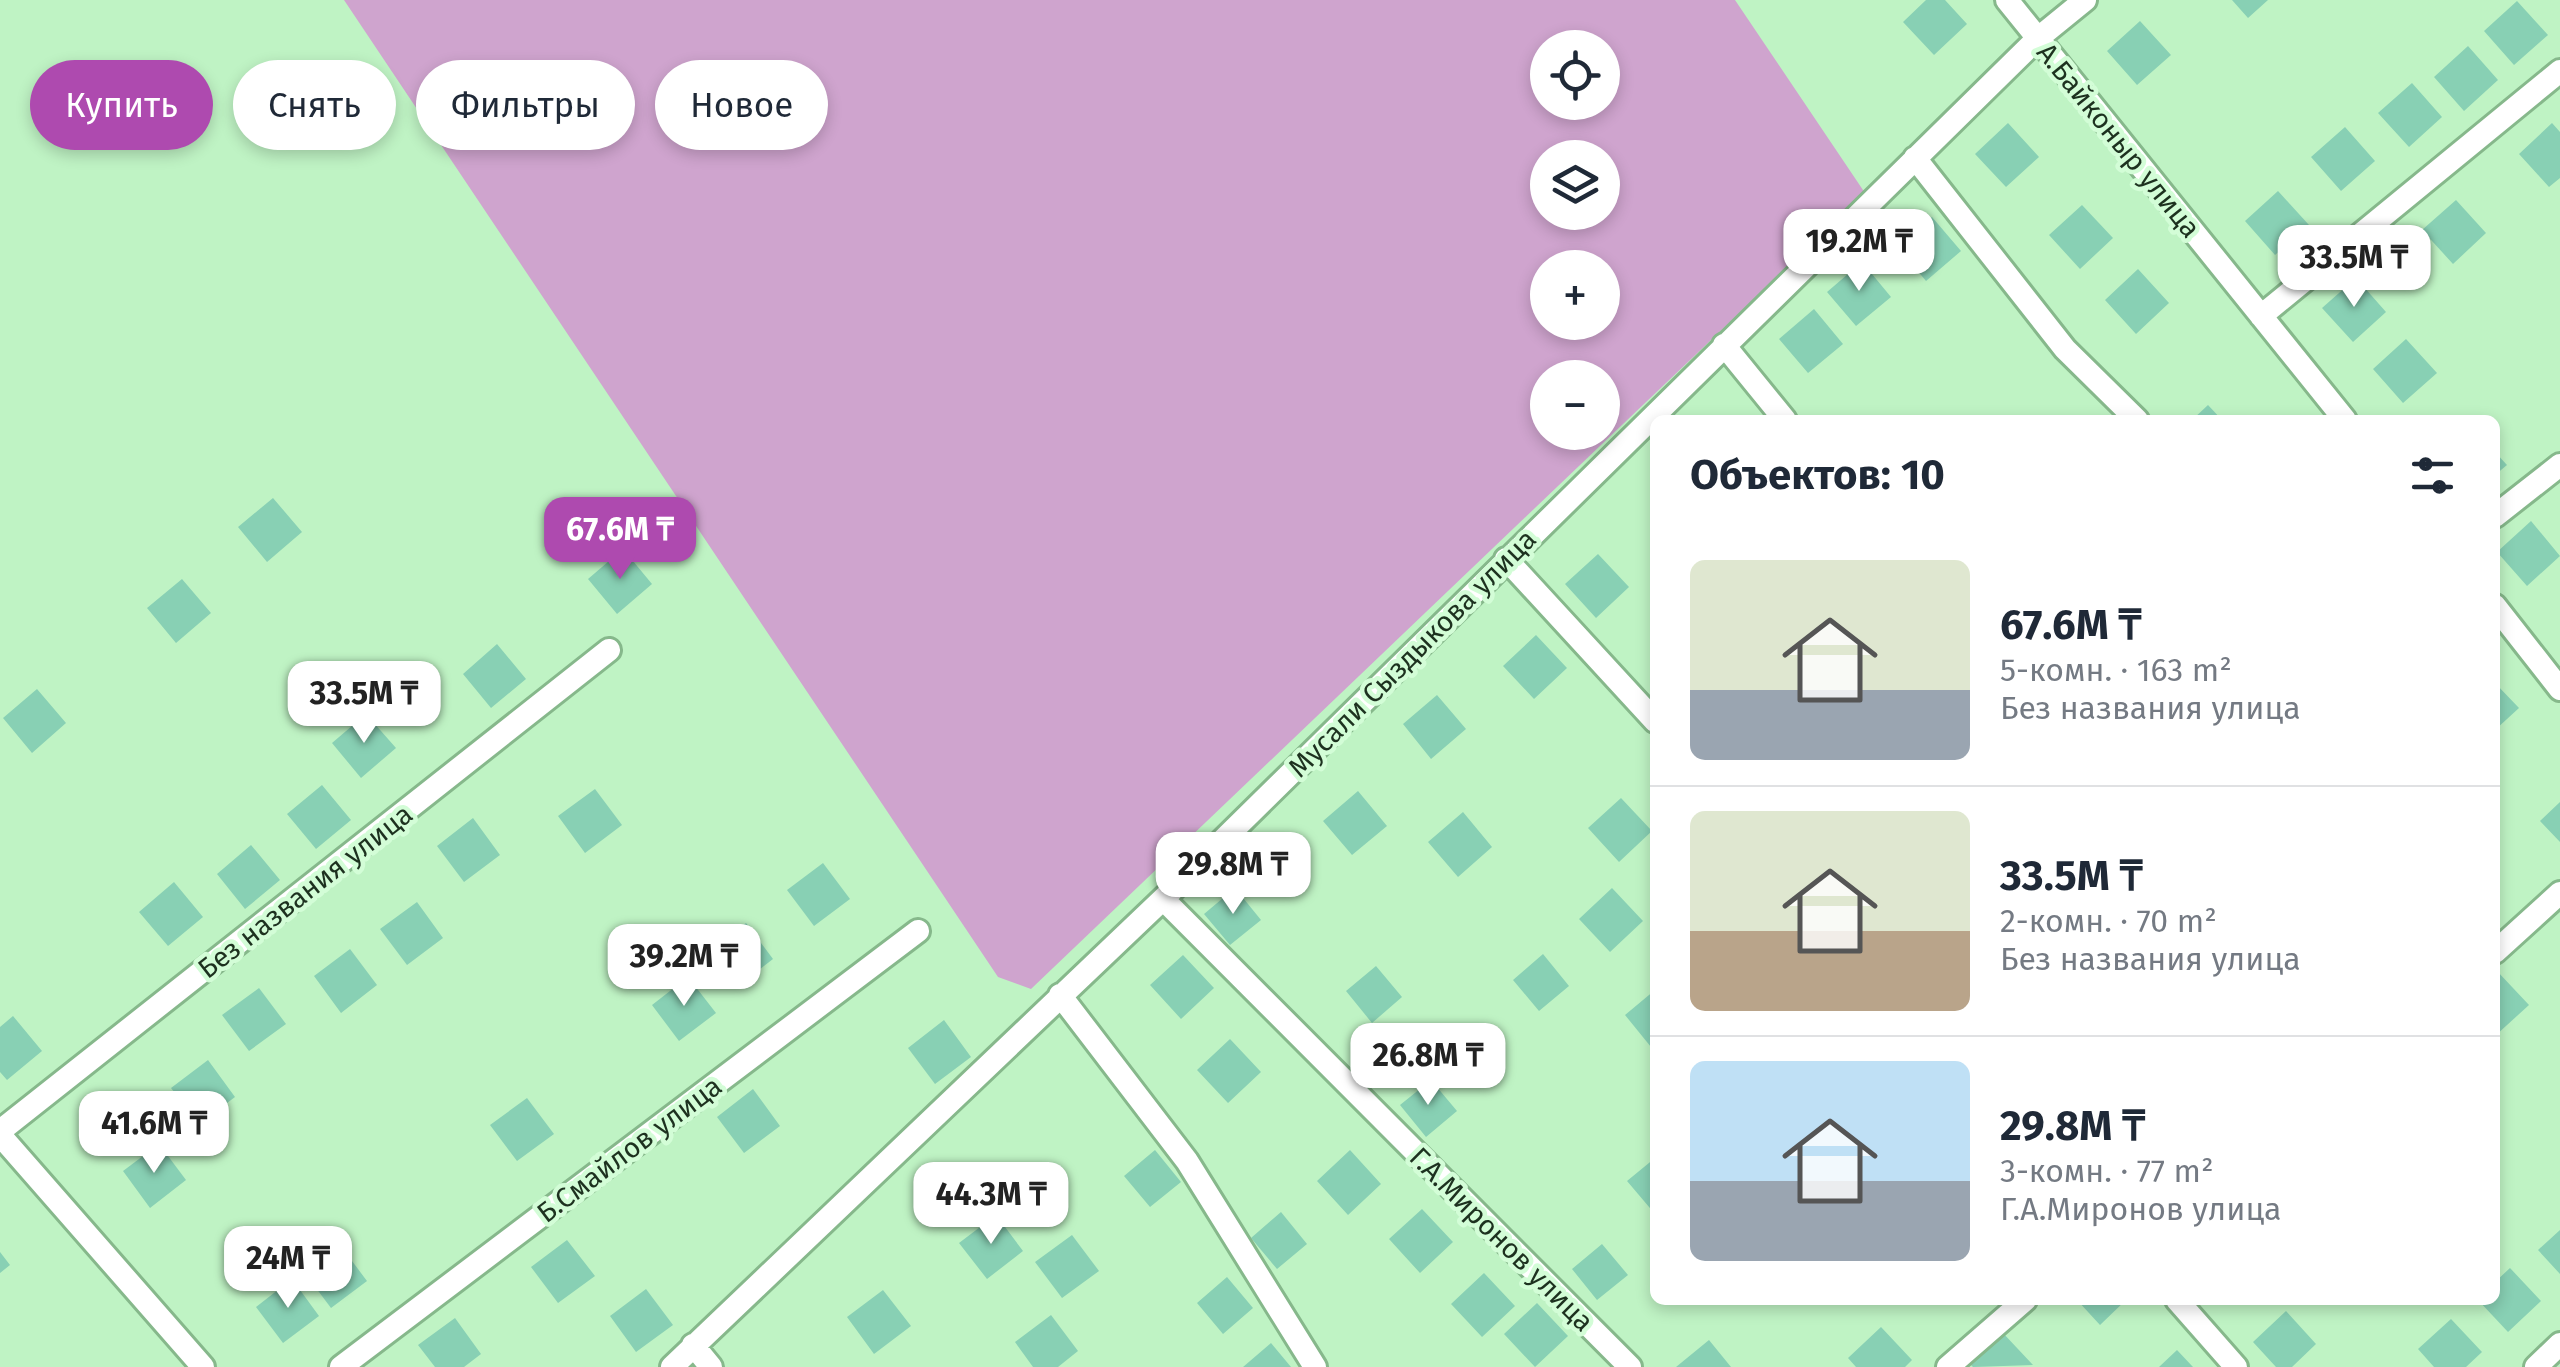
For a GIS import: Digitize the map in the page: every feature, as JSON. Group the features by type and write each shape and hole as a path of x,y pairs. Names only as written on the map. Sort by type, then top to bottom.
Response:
{"street":[{"name":"А.Байконыр улица","path":"2007,0 2341,415"},
{"name":"Мусали Сыздыкова улица","path":"1653,415 2037,39 2086,0"},
{"path":"2261,316 2560,71"},
{"path":"1915,158 2065,349 2132,415"},
{"path":"1724,345 1781,415"},
{"name":"Мусали Сыздыкова улица","path":"672,1367 1162,899 1650,418"},
{"path":"2500,512 2560,465"},
{"path":"1506,559 1650,716"},
{"path":"2500,620 2560,689"},
{"name":"Без названия улица","path":"0,1133 610,650"},
{"path":"2500,947 2560,893"},
{"name":"Г.А.Миронов улица","path":"1162,899 1630,1367"},
{"name":"Б.Смайлов улица","path":"340,1367 918,932"},
{"path":"1060,995 1187,1161 1314,1367"},
{"path":"0,1133 203,1367"},
{"path":"1948,1367 2019,1305"},
{"path":"2181,1305 2236,1367"},
{"path":"2536,1367 2560,1344"},
{"path":"693,1346 711,1367"}],"shaded area":[{"path":"344,0 1735,0 1865,193 1620,427 1620,360 1530,360 1530,450 1596,450 1031,989 998,977 444,150 635,150 635,60 416,60 416,108 396,78 396,60 384,60"}],"building":[{"path":"1926,0 1945,0 1967,24 1934,55 1903,22"},
{"path":"2232,0 2268,0 2248,18"},
{"path":"2517,1 2548,35 2514,65 2484,31"},
{"path":"2140,21 2171,55 2137,85 2107,51"},
{"path":"2468,46 2498,80 2464,111 2434,77"},
{"path":"2412,83 2442,117 2409,147 2378,113"},
{"path":"2008,123 2039,157 2006,187 1975,154"},
{"path":"2552,123 2560,132 2560,178 2549,187 2519,154"},
{"path":"2345,127 2375,161 2341,191 2311,157"},
{"path":"2278,191 2309,225 2275,255 2245,221"},
{"path":"2456,200 2486,233 2453,264 2422,230"},
{"path":"2082,205 2113,238 2080,269 2049,235"},
{"path":"1932,217 1961,251 1926,281 1897,246"},
{"path":"1862,262 1891,297 1856,326 1827,292"},
{"path":"2138,269 2169,303 2136,334 2105,300"},
{"path":"2356,278 2386,312 2353,342 2322,308"},
{"path":"1814,309 1843,344 1808,373 1779,339"},
{"path":"2406,339 2437,373 2403,403 2373,369"},
{"path":"2208,405 2217,415 2197,415"},
{"path":"273,498 302,532 267,562 238,527"},
{"path":"2531,521 2560,556 2527,586 2500,555 2500,549"},
{"path":"623,549 652,584 617,614 588,579"},
{"path":"1598,554 1629,587 1596,618 1565,584"},
{"path":"182,579 211,613 176,643 147,608"},
{"path":"1536,635 1567,668 1534,699 1503,666"},
{"path":"497,644 526,679 491,708 463,674"},
{"path":"2500,688 2519,708 2500,725"},
{"path":"37,689 66,723 32,753 3,718"},
{"path":"1437,695 1466,729 1431,759 1403,724"},
{"path":"366,714 396,748 361,778 332,743"},
{"path":"322,785 351,820 316,849 287,814"},
{"path":"595,789 622,825 585,853 558,816"},
{"path":"1358,791 1387,826 1352,855 1323,821"},
{"path":"1621,798 1650,833 1619,862 1588,828"},
{"path":"2560,802 2560,842 2540,821"},
{"path":"1463,812 1492,847 1458,877 1428,842"},
{"path":"473,818 500,855 464,882 437,846"},
{"path":"251,845 280,880 245,909 217,874"},
{"path":"823,863 850,899 814,926 787,890"},
{"path":"174,882 203,917 168,946 139,912"},
{"path":"1235,888 1261,920 1230,945 1204,914"},
{"path":"1612,888 1643,921 1610,952 1579,919"},
{"path":"417,902 443,938 407,965 380,929"},
{"path":"746,923 773,959 737,987 710,950"},
{"path":"350,949 377,985 341,1013 314,976"},
{"path":"1543,954 1569,986 1539,1011 1513,980"},
{"path":"1183,955 1214,988 1181,1019 1150,985"},
{"path":"1376,966 1402,997 1372,1023 1346,991"},
{"path":"2500,974 2529,1005 2500,1031"},
{"path":"688,977 716,1013 679,1041 652,1005"},
{"path":"259,988 286,1024 249,1051 222,1015"},
{"path":"1650,994 1650,1046 1625,1015"},
{"path":"13,1016 42,1051 7,1080 0,1072 0,1027"},
{"path":"944,1020 971,1057 935,1084 908,1048"},
{"path":"1230,1039 1261,1072 1228,1103 1197,1070"},
{"path":"208,1060 235,1097 199,1124 171,1088"},
{"path":"1431,1080 1457,1111 1426,1137 1400,1105"},
{"path":"753,1089 780,1126 744,1153 717,1117"},
{"path":"527,1098 554,1134 517,1161 490,1125"},
{"path":"159,1144 186,1180 150,1208 123,1171"},
{"path":"1155,1150 1181,1182 1150,1207 1124,1176"},
{"path":"1350,1150 1381,1184 1348,1215 1317,1181"},
{"path":"1650,1162 1650,1208 1627,1181"},
{"path":"1422,1209 1453,1242 1420,1273 1389,1239"},
{"path":"1281,1212 1307,1244 1277,1269 1251,1238"},
{"path":"996,1215 1023,1251 987,1279 959,1243"},
{"path":"2560,1230 2560,1274 2538,1250"},
{"path":"1072,1235 1099,1271 1062,1298 1035,1262"},
{"path":"567,1240 595,1276 558,1303 531,1267"},
{"path":"1602,1244 1628,1275 1597,1300 1572,1269"},
{"path":"340,1245 367,1281 331,1308 304,1272"},
{"path":"0,1252 10,1265 0,1273"},
{"path":"2510,1268 2541,1301 2508,1332 2483,1305 2500,1305 2500,1277"},
{"path":"1484,1273 1515,1306 1482,1337 1451,1304"},
{"path":"1227,1277 1253,1308 1223,1334 1197,1303"},
{"path":"292,1279 319,1316 283,1343 256,1307"},
{"path":"646,1289 673,1325 636,1352 610,1316"},
{"path":"883,1290 911,1326 874,1354 847,1317"},
{"path":"1537,1303 1568,1336 1535,1367 1504,1334"},
{"path":"2082,1305 2121,1305 2100,1325"},
{"path":"2286,1311 2316,1344 2292,1367 2276,1367 2253,1342"},
{"path":"1051,1315 1078,1351 1058,1367 1033,1367 1015,1342"},
{"path":"455,1318 481,1354 464,1367 435,1367 418,1345"},
{"path":"2451,1319 2482,1352 2466,1367 2434,1367 2418,1349"},
{"path":"1881,1327 1912,1360 1905,1367 1856,1367 1848,1358"},
{"path":"2002,1332 2033,1365 1973,1367 1969,1363"},
{"path":"1709,1340 1731,1367 1676,1367"},
{"path":"1271,1343 1291,1367 1243,1367"},
{"path":"2177,1350 2193,1367 2159,1367"}]}
